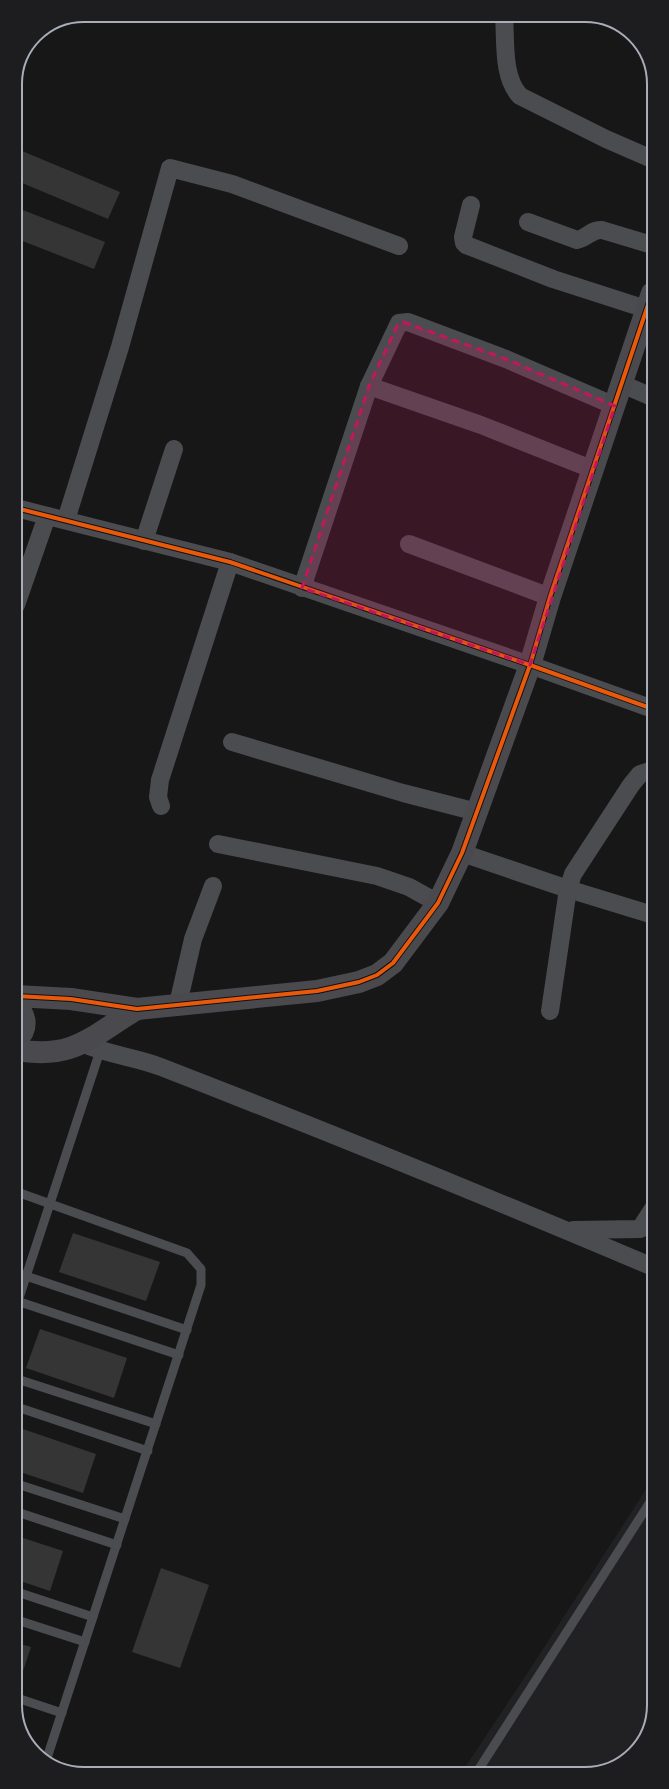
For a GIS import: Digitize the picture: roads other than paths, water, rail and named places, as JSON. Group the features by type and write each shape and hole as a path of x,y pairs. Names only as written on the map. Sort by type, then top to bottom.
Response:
{"street":[{"path":"504,22 508,70 511,84 520,96 606,138 647,156"},
{"path":"66,520 120,347 170,168 232,184 400,246"},
{"path":"471,205 463,237 466,245 553,279 647,301"},
{"path":"528,222 577,240 584,238 596,229 647,244"},
{"path":"22,996 71,999 137,1009 317,991 359,982 378,975 392,963 438,903 462,853 530,665 550,597 594,470 647,307"},
{"path":"302,588 370,386 397,326 403,322 506,359 615,406"},
{"path":"622,384 647,394"},
{"path":"370,386 481,425 594,470"},
{"path":"144,541 174,449"},
{"path":"22,510 230,562 302,588 530,665 647,707"},
{"path":"22,588 48,516"},
{"path":"409,544 550,597"},
{"path":"160,806 158,797 160,780 230,562"},
{"path":"232,742 403,793 477,812"},
{"path":"550,1011 568,889 573,874 631,785 640,774 647,772"},
{"path":"218,844 377,876 409,887 438,903"},
{"path":"462,853 568,889 647,913"},
{"path":"178,1004 193,939 212,886"},
{"path":"92,1047 110,1025 137,1009"},
{"path":"22,1012 26,1023 22,1034"},
{"path":"22,1051 48,1054 92,1047 159,1066 568,1231 647,1264"},
{"path":"568,1231 640,1229 647,1218"}],"lane":[{"path":"22,1272 50,1204 92,1047"},
{"path":"22,1194 187,1253 201,1269 201,1284 187,1330 48,1755"},
{"path":"22,1274 187,1330"},
{"path":"22,1304 179,1355"},
{"path":"22,1381 156,1424"},
{"path":"22,1409 148,1451"},
{"path":"22,1486 125,1519"},
{"path":"480,1767 647,1507"},
{"path":"22,1514 117,1545"},
{"path":"22,1594 93,1617"},
{"path":"22,1622 85,1642"},
{"path":"22,1700 62,1713"}]}
